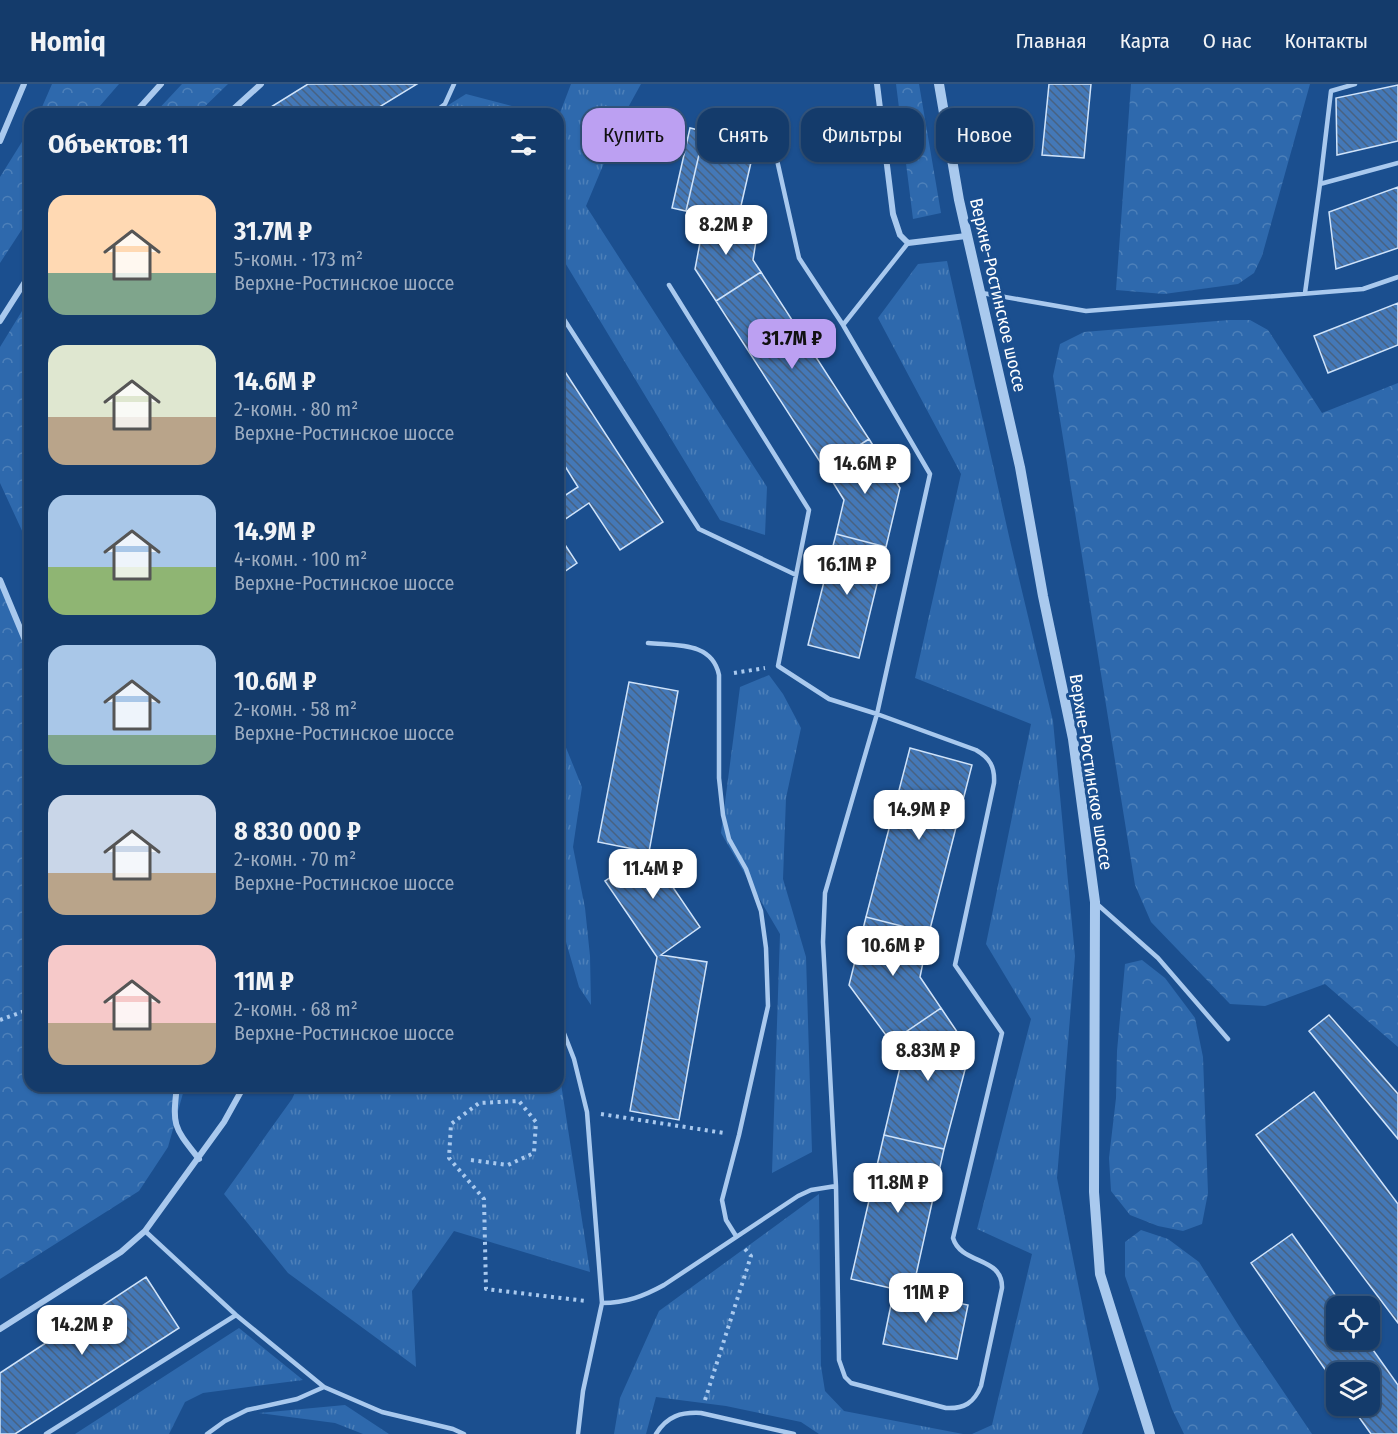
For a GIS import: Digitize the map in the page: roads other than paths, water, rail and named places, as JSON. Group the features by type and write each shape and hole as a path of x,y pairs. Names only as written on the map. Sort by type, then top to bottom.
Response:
{"street":[{"path":"0,141 24,84"},
{"path":"139,108 161,84"},
{"path":"235,108 261,84"},
{"path":"877,84 893,214 900,235 908,243 966,236"},
{"name":"Верхне-Ростинское шоссе","path":"939,84 966,236 1020,467 1043,596 1073,739 1095,902 1095,1233 1100,1274 1149,1434"},
{"path":"0,321 24,283"},
{"path":"0,580 24,638"},
{"path":"176,1092 175,1127 199,1159"},
{"path":"0,1329 121,1252 146,1231 199,1159 241,1092"}],"lane":[{"path":"440,108 445,104 454,84"},
{"path":"1305,293 1331,91 1355,84"},
{"path":"669,285 809,510 778,666 829,699 877,714 976,750 992,763 995,773 956,965 1002,1034 952,1239 959,1251 996,1269 1002,1281 981,1386 976,1397 968,1405 957,1409 860,1387 845,1377 839,1359 836,1186 823,942 825,893 877,714 930,474 843,324 799,258 777,162"},
{"path":"1320,184 1398,163"},
{"path":"843,324 908,243"},
{"path":"979,292 1086,311 1363,289 1398,278"},
{"path":"564,319 699,529 796,575"},
{"path":"648,643 700,648 710,655 717,665 719,675 719,778 723,815 729,839 746,869 761,911 768,1006 722,1200 726,1220 736,1236"},
{"path":"1095,902 1158,958 1228,1039"},
{"path":"564,1033 574,1059 587,1112 602,1303 583,1392 578,1434"},
{"path":"602,1303 619,1303 643,1296 664,1285 798,1196 811,1190 836,1186"},
{"path":"146,1231 236,1315 324,1387 382,1412 453,1429 464,1434"},
{"path":"46,1434 236,1315"},
{"path":"207,1434 225,1421 247,1410 297,1399 324,1387"},
{"path":"656,1434 663,1423 674,1415 687,1412 701,1413 794,1434"}]}
